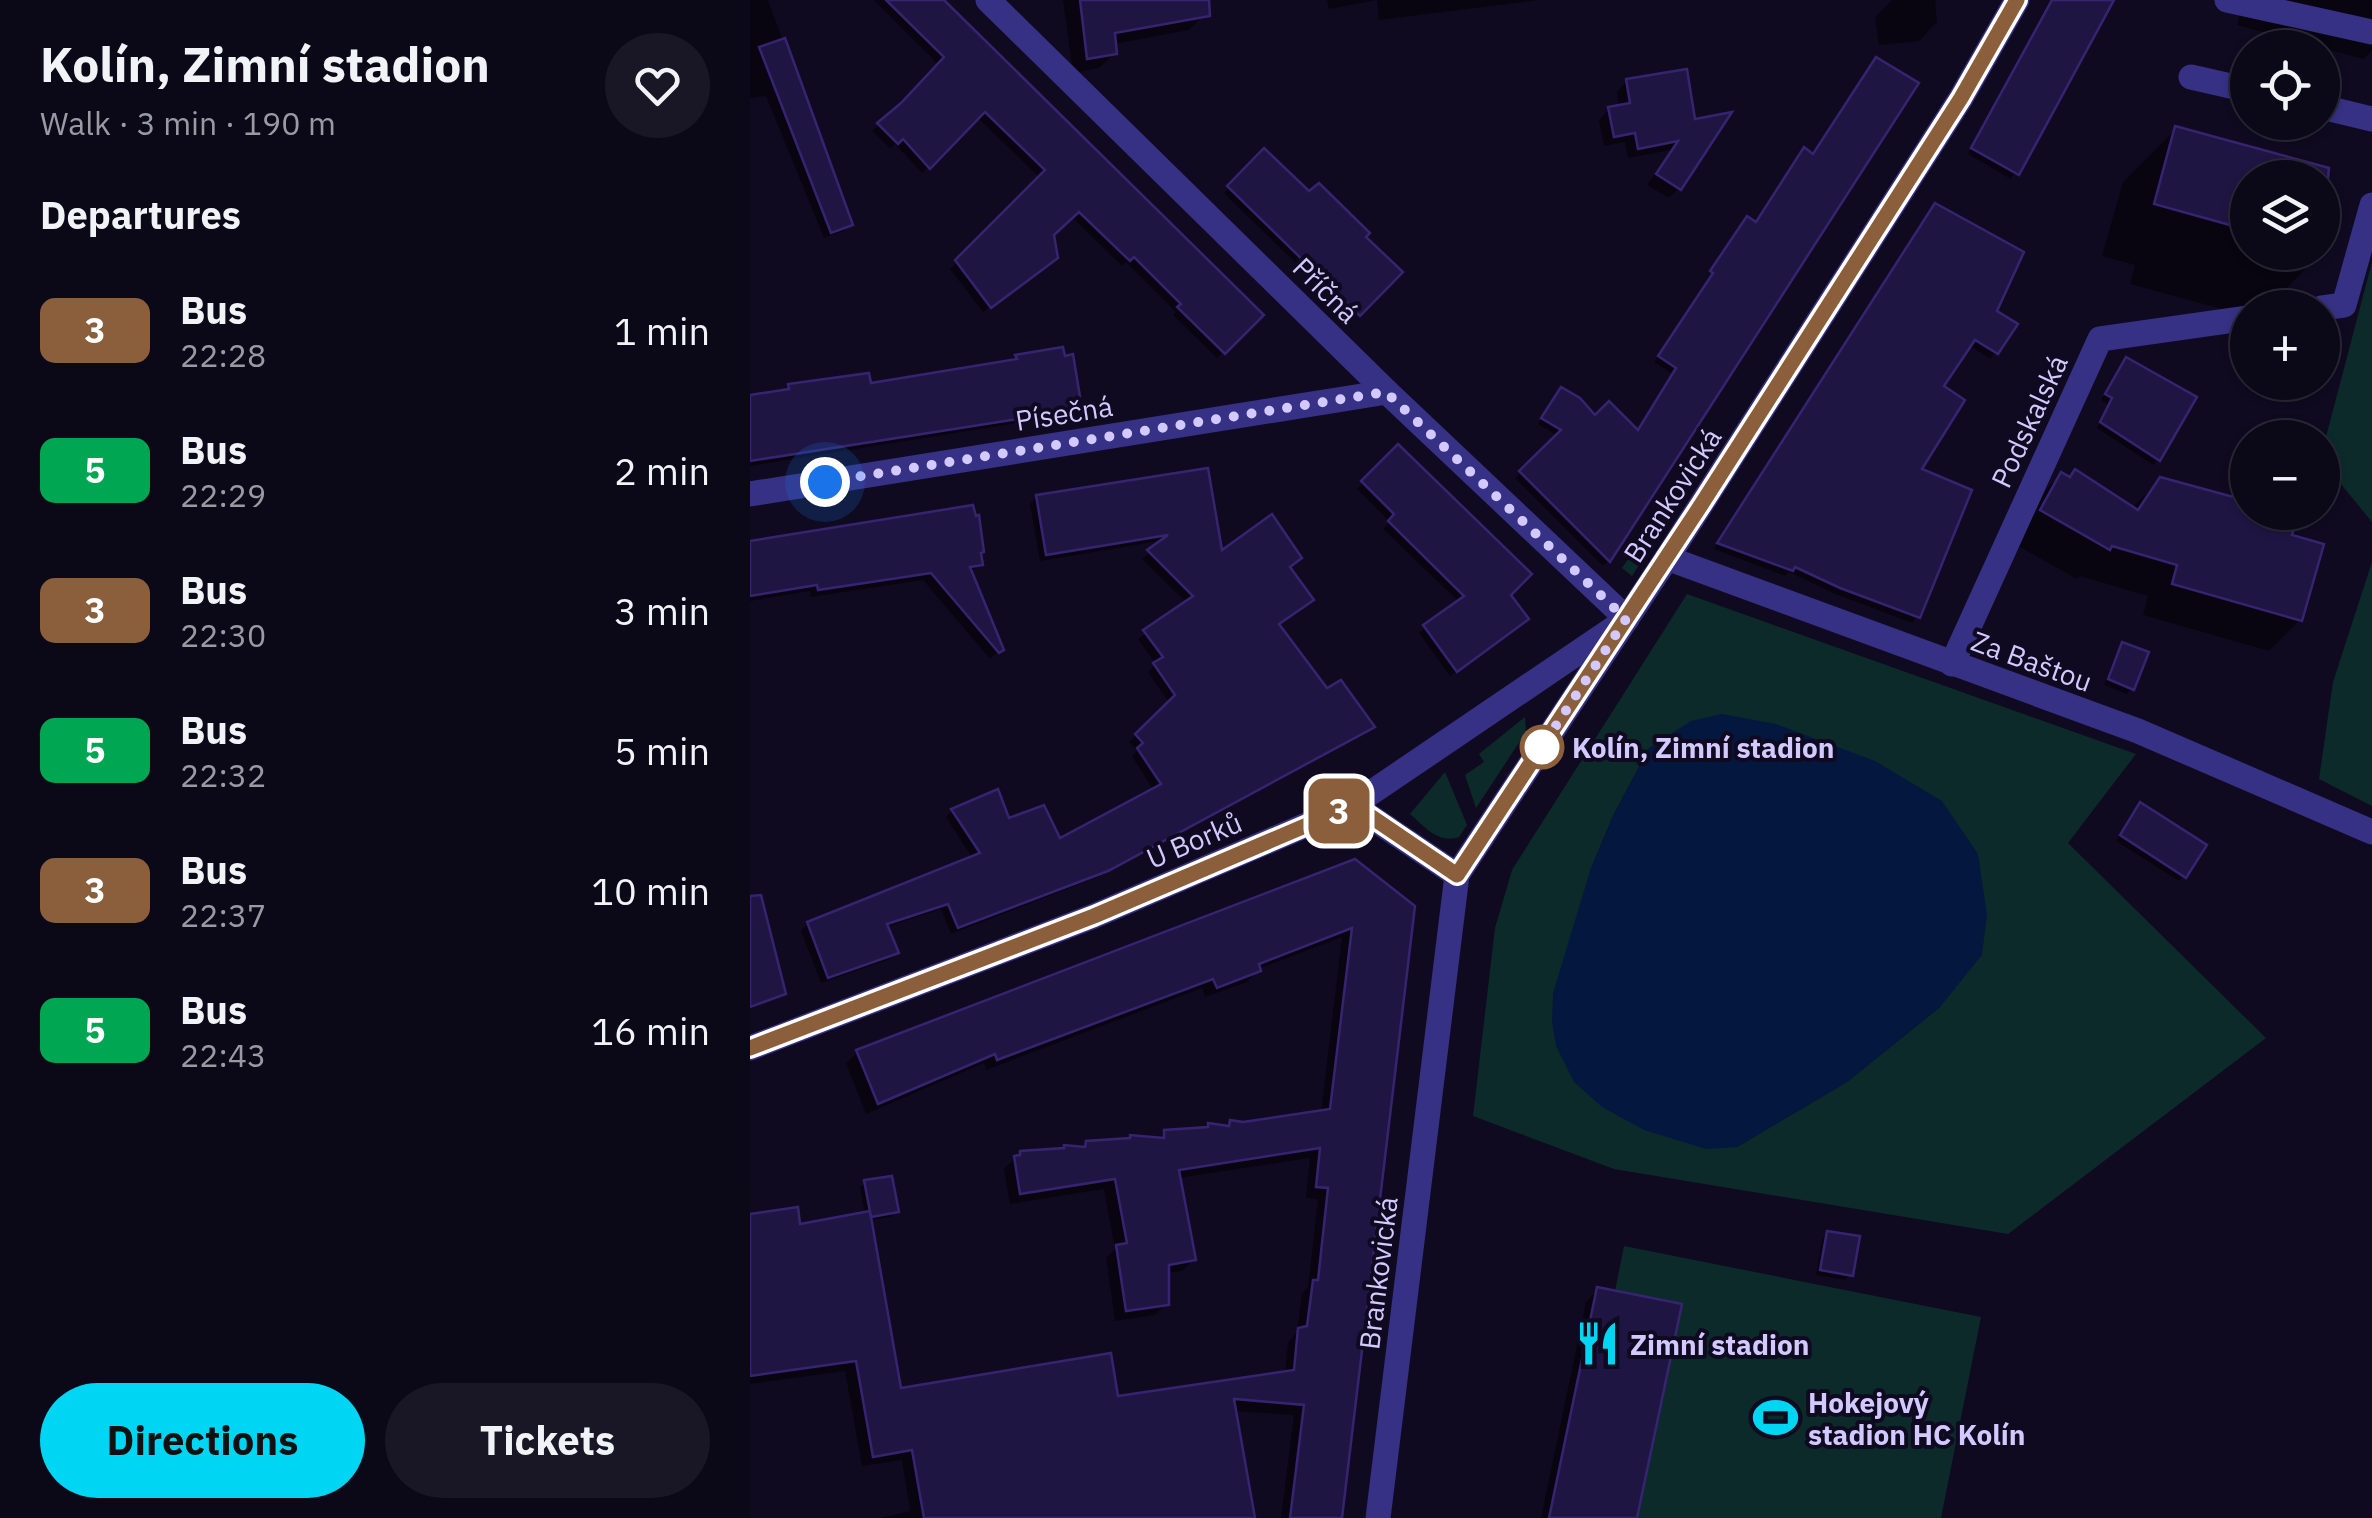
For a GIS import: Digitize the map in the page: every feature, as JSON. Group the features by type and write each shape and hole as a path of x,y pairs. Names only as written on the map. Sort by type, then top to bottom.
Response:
{"street":[{"name":"Příčná","path":"988,0 1386,392 1626,619"},
{"name":"Brankovická","path":"1378,1518 1457,875 1667,558 1951,114 2017,0"},
{"path":"2228,0 2372,32"},
{"path":"2191,77 2230,86"},
{"path":"2340,111 2372,118"},
{"path":"2340,306 2344,305 2372,205"},
{"name":"Podskalská","path":"1952,664 2100,338 2230,320"},
{"name":"Písečná","path":"750,494 1386,392"},
{"name":"Za Baštou","path":"1667,558 2138,731 2372,832"},
{"name":"U Borků","path":"750,1048 1094,916 1354,805 1626,619"},
{"path":"1354,805 1457,875"}],"green space":[{"path":"2372,262 2372,522 2340,483 2340,420 2330,420 2336,400 2340,400 2340,384"},
{"path":"1671,498 1679,501 1632,576 1622,568"},
{"path":"2372,562 2372,806 2319,779 2333,682"},
{"path":"1687,594 2136,754 2068,843 2266,1038 2008,1234 1614,1169 1473,1116 1495,928 1512,870","holes":["1649,748 1940,1007 1847,1082 1737,1147 1590,871 1613,816"]},
{"path":"1525,717 1526,732 1476,808 1465,775 1484,762 1479,754"},
{"path":"1445,772 1467,825 1459,837 1451,839 1432,833 1410,814"},
{"name":"Hokejový stadion HC Kolín","path":"1624,1246 1981,1317 1941,1518 1570,1518"}],"water":[{"path":"1722,714 1776,724 1875,761 1942,801 1978,854 1987,915 1982,955 1940,1007 1847,1082 1737,1147 1706,1149 1644,1130 1602,1107 1574,1082 1556,1046 1553,993 1590,871 1613,816 1649,748 1691,721"}],"building":[{"path":"886,0 944,0 1264,315 1225,354 1134,257 1130,261 1079,212 1054,235 1058,258 991,308 955,260 1045,170 985,112 930,169 903,139 898,144 877,123 944,57"},
{"path":"1080,0 1209,0 1210,16 1115,33 1117,54 1087,59"},
{"path":"2052,0 2114,0 2019,175 1971,148"},
{"path":"785,38 853,225 831,233 759,47"},
{"path":"1876,57 1919,83 1610,562 1519,471 1561,430 1541,418 1561,387 1580,398 1595,415 1609,401 1638,430 1676,368 1658,356 1713,273 1710,271 1747,216 1756,222 1804,147 1813,154"},
{"path":"1687,69 1695,119 1732,112 1681,190 1656,174 1678,141 1638,149 1635,133 1614,137 1608,107 1630,103 1626,79"},
{"path":"2175,126 2300,160 2230,160 2230,225 2154,204"},
{"path":"1264,148 1309,191 1319,183 1403,272 1360,316 1227,186"},
{"path":"1935,203 2024,252 1997,311 2018,324 1998,354 1975,340 1944,386 1965,400 1922,469 1972,490 1920,618 1795,567 1793,571 1717,543"},
{"path":"1063,347 1065,356 1073,354 1082,409 750,461 750,395 789,389 788,384 869,373 871,383 1017,359 1015,355"},
{"path":"2126,357 2197,397 2160,461 2100,422 2112,398 2105,394"},
{"path":"1398,444 1532,574 1511,595 1529,619 1457,672 1423,625 1464,596 1388,521 1394,514 1361,481"},
{"path":"1208,468 1222,550 1272,514 1302,558 1290,567 1314,600 1279,624 1327,688 1341,680 1375,727 1108,871 958,928 948,904 887,924 899,953 828,978 807,922 980,853 951,809 998,789 1009,818 1044,805 1060,838 1161,784 1137,748 1143,743 1135,734 1175,695 1153,663 1163,657 1143,630 1193,596 1147,550 1168,535 1046,555 1036,495"},
{"path":"2075,469 2138,510 2160,477 2230,496 2230,530 2294,530 2292,535 2324,544 2302,621 2172,584 2177,565 2112,546 2110,550 2040,510 2061,472 2070,477"},
{"path":"973,505 976,516 979,515 984,552 983,565 970,567 1004,650 999,653 931,573 750,596 750,541"},
{"path":"2122,642 2149,652 2134,690 2108,679"},
{"path":"2140,802 2207,845 2186,878 2120,835"},
{"path":"1355,859 1415,906 1342,1518 1290,1518 1304,1405 1234,1399 1255,1518 924,1518 912,1450 873,1457 856,1361 750,1376 750,1214 798,1207 800,1224 870,1211 901,1388 1111,1353 1118,1396 1294,1370 1298,1328 1307,1326 1313,1280 1318,1280 1328,1188 1316,1187 1320,1148 1179,1170 1196,1260 1169,1265 1169,1305 1126,1311 1116,1245 1127,1243 1115,1179 1020,1194 1014,1156 1020,1155 1020,1151 1064,1145 1085,1147 1086,1141 1130,1135 1164,1138 1164,1130 1208,1127 1208,1123 1229,1126 1230,1120 1243,1122 1330,1109 1352,928 1259,964 1261,971 1217,988 1213,979 997,1060 995,1054 878,1104 856,1050"},
{"path":"761,895 786,994 750,1007 750,896"},
{"path":"892,1176 899,1212 871,1217 864,1180"},
{"path":"1827,1231 1860,1236 1853,1276 1820,1270"},
{"path":"1597,1287 1682,1304 1637,1518 1549,1518"}],"bus line":[{"name":"3","path":"750,1048 1094,916 1354,805 1457,875 1701,505 1961,98 2017,0"}],"place":[{"name":"Kolín, Zimní stadion","path":"1542,747"},
{"name":"Zimní stadion","path":"1597,1344"},
{"name":"Hokejový stadion HC Kolín","path":"1775,1418"}],"route":[{"path":"825,482 1386,392 1626,619 1542,747"}]}
